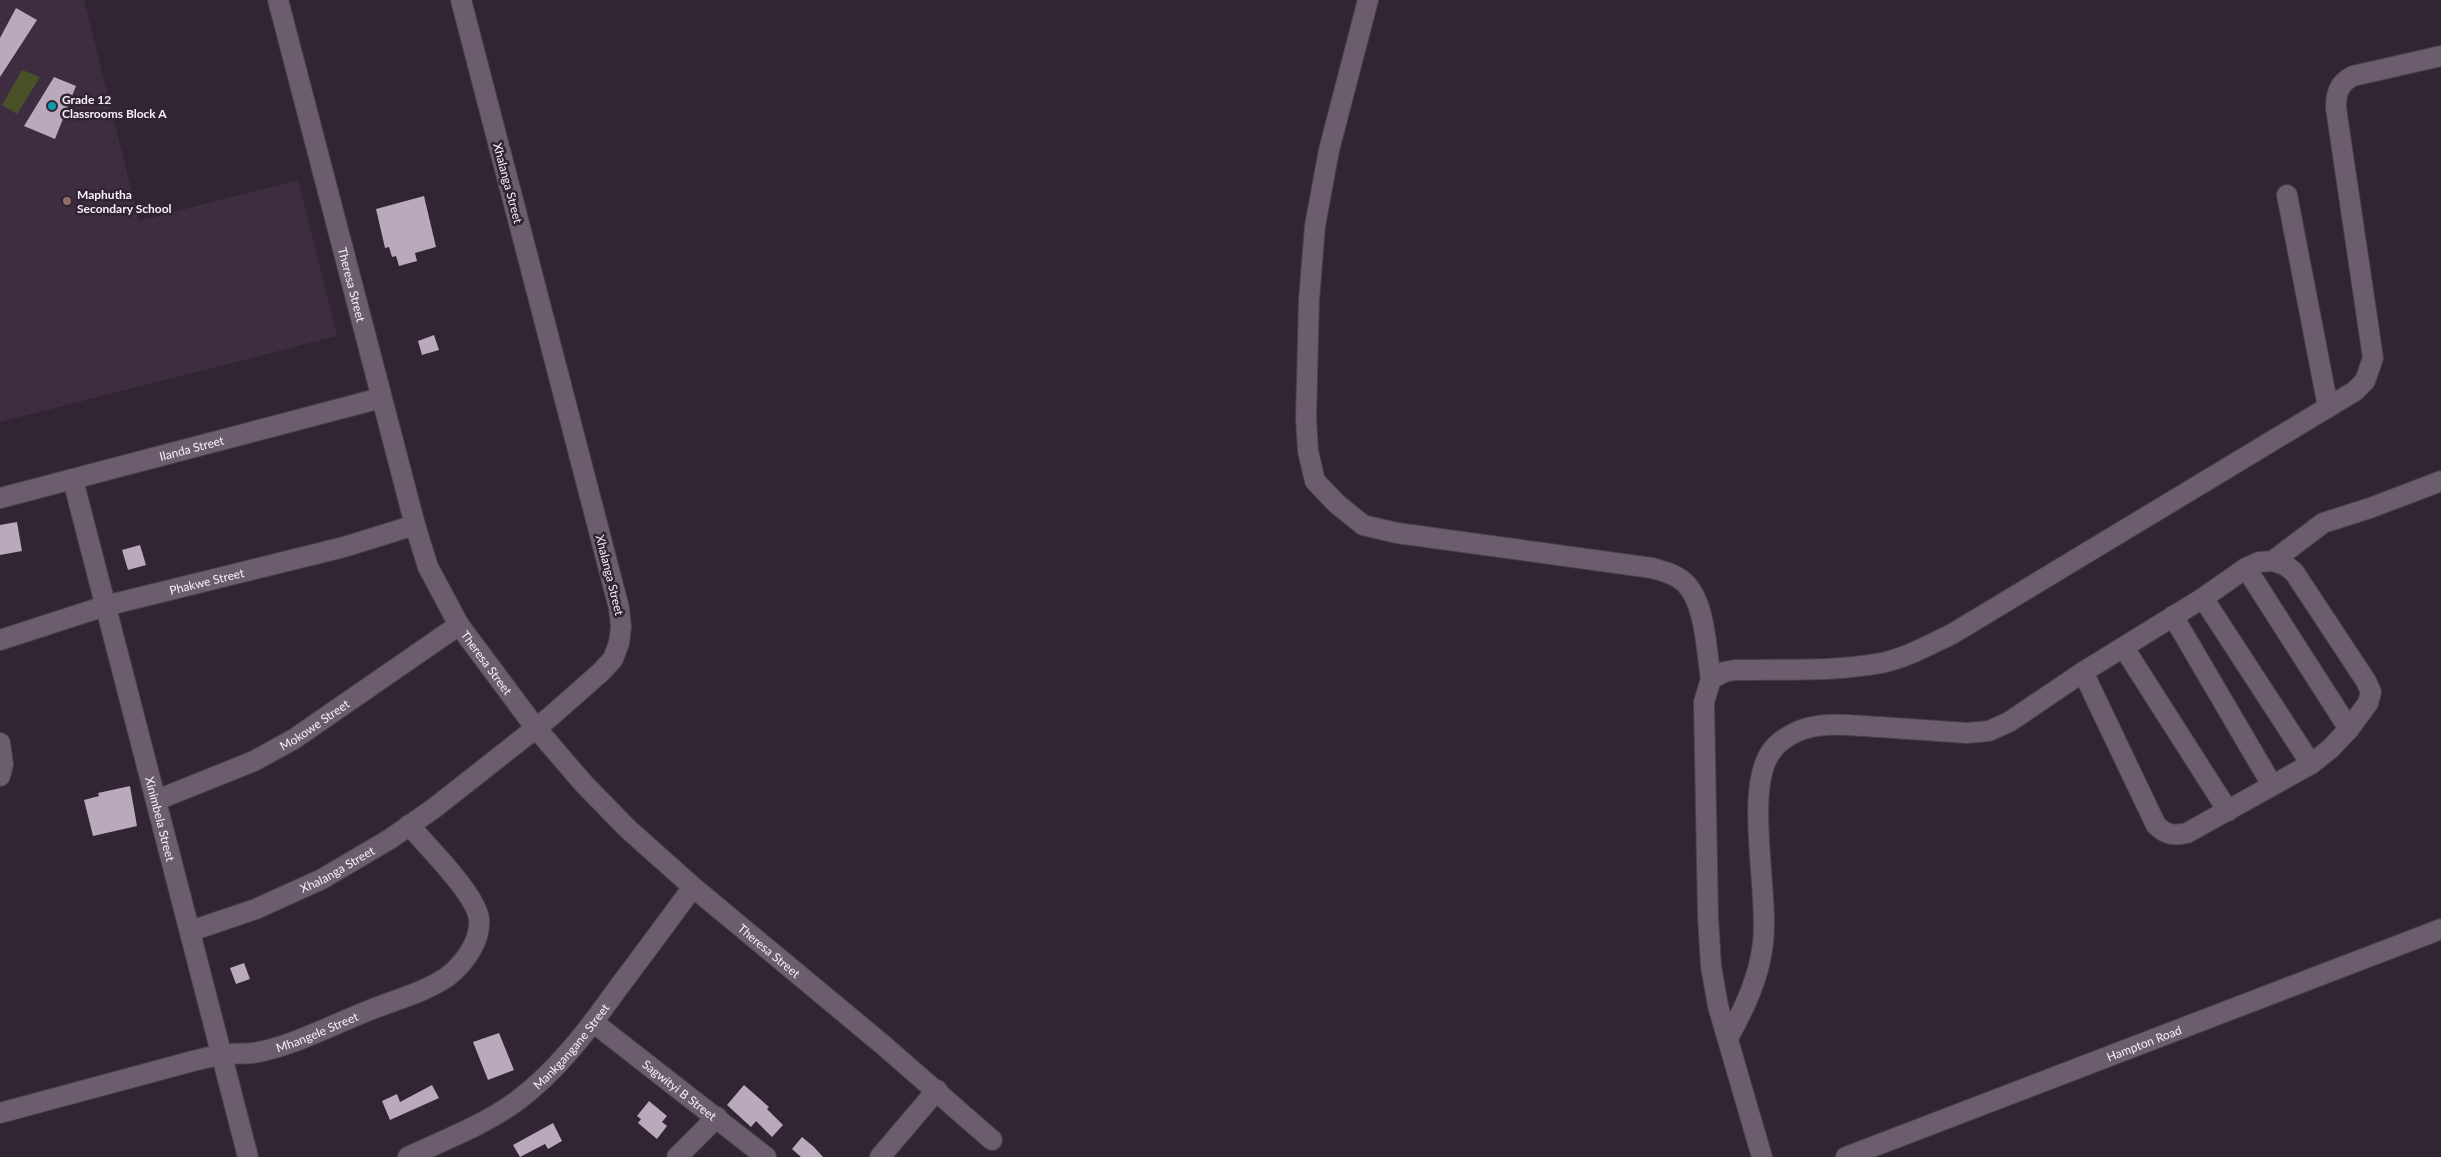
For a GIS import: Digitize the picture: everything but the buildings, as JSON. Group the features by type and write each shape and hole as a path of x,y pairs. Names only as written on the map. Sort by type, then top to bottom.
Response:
{"street":[{"name":"Theresa Street","path":"278,0 415,526 428,567 459,626 535,727 584,784 628,829 693,887 937,1090 992,1140"},
{"name":"Xhalanga Street","path":"192,931 293,894 353,861 433,809 550,716 607,666 620,644 619,608 461,0"},
{"path":"1368,0 1329,150 1315,226 1309,300 1306,418 1308,451 1315,481 1337,504 1363,525 1397,533 1652,568 1670,572 1684,582 1694,595 1700,612 1711,679 1704,702 1708,917 1711,966 1718,1006 1762,1157"},
{"path":"1711,679 1724,672 1735,670 1882,663 1915,653 1952,634 2355,391 2365,381 2373,358 2336,108 2337,94 2344,81 2352,76 2441,56"},
{"path":"2287,195 2328,407"},
{"name":"Ilanda Street","path":"0,498 382,398"},
{"name":"Xinimbela Street","path":"73,480 192,931 248,1157"},
{"path":"2273,561 2323,523 2370,508 2441,480"},
{"name":"Phakwe Street","path":"0,640 105,606 344,547 415,526"},
{"path":"1728,1038 1749,999 1758,972 1763,941 1764,916 1758,796 1761,774 1769,755 1782,740 1802,730 1834,724 1967,733 1989,732 2009,722 2084,672 2203,598 2246,568 2259,562 2273,561 2286,564 2294,572 2366,681 2371,692 2368,703 2349,729 2330,749 2311,764 2187,833 2175,836 2159,829 2084,672"},
{"path":"2246,568 2349,729"},
{"path":"2203,598 2311,764"},
{"path":"2172,616 2272,785"},
{"name":"Mokowe Street","path":"157,800 254,761 294,739 459,626"},
{"path":"2124,648 2228,811"},
{"path":"0,743 4,764 0,776"},
{"name":"Mhangele Street","path":"0,1112 222,1055 253,1053 284,1044 446,978 459,966 471,950 478,933 478,919 474,905 464,889 409,825"},
{"name":"Mankgangane Street","path":"408,1157 479,1123 515,1102 541,1082 564,1059 593,1022 693,887"},
{"name":"Hampton Road","path":"1846,1157 2441,929"},
{"name":"Sagwityi B Street","path":"593,1022 717,1116 766,1157"},
{"path":"880,1157 937,1090"},
{"path":"677,1157 717,1116"}],"shaded area":[{"name":"Maphutha Secondary School","path":"0,0 84,0 139,221 298,180 337,336 0,422"}],"green space":[{"path":"22,70 40,77 17,114 2,105"}],"place":[{"name":"Grade 12 Classrooms Block A","path":"52,106"},
{"name":"Maphutha Secondary School","path":"67,201"}]}
